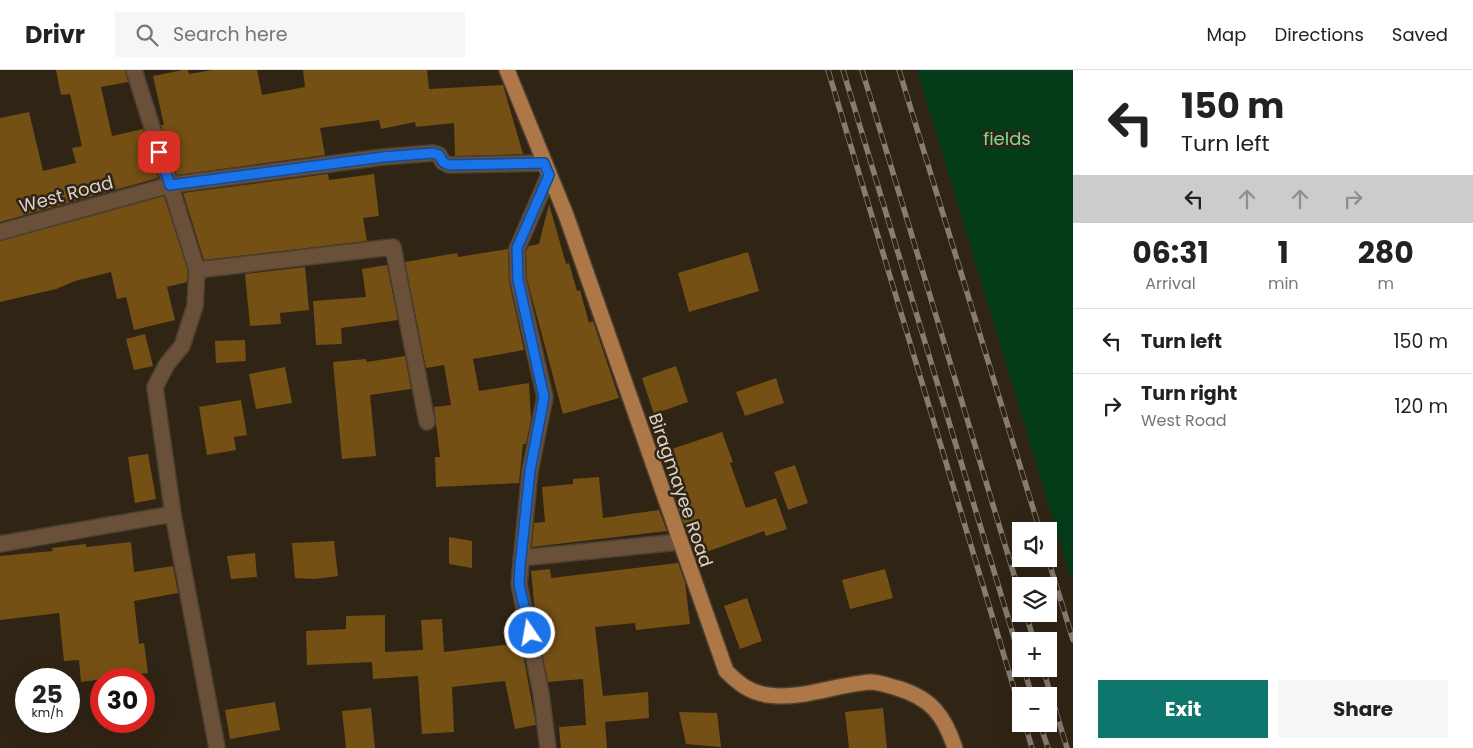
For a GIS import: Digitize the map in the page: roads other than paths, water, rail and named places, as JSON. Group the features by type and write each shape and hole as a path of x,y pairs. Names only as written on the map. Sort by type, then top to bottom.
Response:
{"main road":[{"name":"Biragmayee Road","path":"507,70 566,215 679,542 726,671 747,689 768,696 788,696 872,682 911,692 935,708 947,726 954,748"}],"street":[{"path":"134,70 197,270 195,306 182,346 167,364 155,387 173,514 217,748"},
{"name":"West Road","path":"0,232 170,185 383,157 433,153 439,155 443,162 449,165 547,169"},
{"path":"547,169 517,248 518,280 544,397 530,471 519,584 539,684 548,748"},
{"path":"197,270 393,247 427,422"},
{"path":"0,544 173,514"},
{"path":"521,558 679,542"}],"railway":[{"path":"828,70 1013,687"},
{"path":"843,70 1012,632"},
{"path":"862,70 1015,577"},
{"path":"899,70 1037,522"},
{"path":"1050,567 1073,640"},
{"path":"1028,622 1031,632"},
{"path":"1026,677 1029,687"},
{"path":"1045,677 1067,748"},
{"path":"1027,732 1032,748"},
{"path":"1043,732 1048,748"}],"park label":[{"name":"fields","path":"1007,138"}]}
